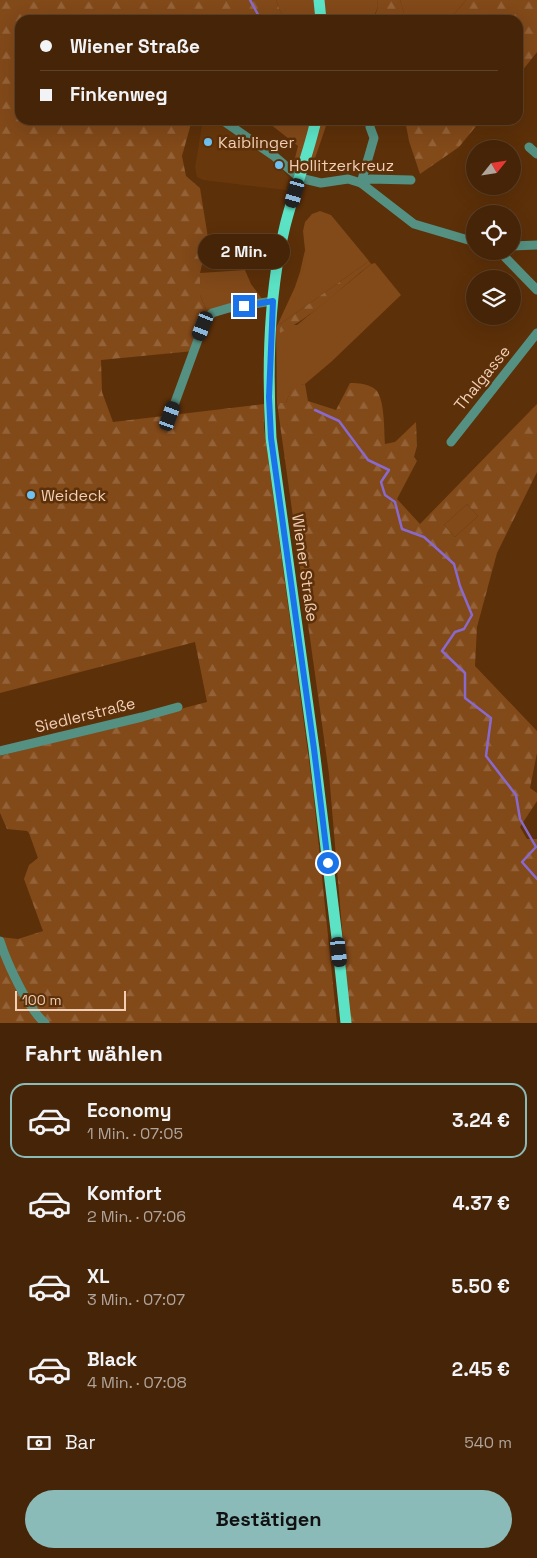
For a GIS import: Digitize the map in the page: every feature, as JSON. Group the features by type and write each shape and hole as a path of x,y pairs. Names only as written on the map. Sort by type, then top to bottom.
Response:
{"main road":[{"path":"319,0 320,15"},
{"name":"Wiener Straße","path":"315,125 285,227 276,273 269,397 271,438 314,749 346,1023"}],"street":[{"path":"229,125 274,156 300,178 321,183 348,179 361,183 414,224 466,239"},
{"path":"361,183 374,138 370,125"},
{"path":"528,147 537,154"},
{"path":"361,183 370,179 411,180"},
{"path":"521,245 537,244"},
{"path":"508,260 537,290"},
{"path":"170,416 203,326 212,313 229,308 273,301"},
{"name":"Thalgasse","path":"450,442 537,333"},
{"name":"Siedlerstraße","path":"0,751 178,707"},
{"path":"0,942 4,954 31,1007 45,1023"}],"shaded area":[{"path":"202,125 221,125 277,163 289,178 286,190 203,180 197,177 195,167"}],"green space":[{"path":"0,0 276,0 282,15 15,15 15,125 191,125 182,156 186,176 200,188 208,238 200,273 200,295 208,314 194,351 101,360 102,392 113,422 264,404 264,427 313,790 337,1023 0,1023 0,937 18,939 43,931 24,879 29,865 38,858 29,833 27,831 7,829 0,813 0,756 207,702 195,642 0,693"},
{"path":"276,0 377,0 378,6 375,15 282,15"},
{"path":"377,0 400,0 404,15 375,15 378,6"},
{"path":"400,0 466,0 453,15 404,15"},
{"path":"466,0 537,0 537,52 523,70 523,15 453,15"},
{"path":"271,125 326,125 311,170 298,163 288,164 294,162 298,146"},
{"path":"406,125 477,125 459,147 420,174"},
{"path":"320,211 331,215 369,261 279,325 297,325 371,264 375,263 401,295 331,362 305,384 292,387 286,403 277,403 276,328 300,272 305,250 303,231 305,222 312,214"},
{"path":"369,261 371,264 327,301 280,333 279,325"},
{"path":"245,270 251,284 263,300 208,314 200,295 200,273"},
{"path":"350,383 368,385 376,390 381,401 385,444 395,442 416,422 417,446 414,457 417,461 397,499 420,524 537,404 537,472 497,553 477,627 475,666 537,731 537,753 530,788 537,793 537,801 520,827 527,839 537,839 537,1023 350,1023 329,774 277,403 286,403 292,386 305,384 308,401 336,410","holes":["467,504 478,516 455,537 444,525"]},
{"path":"467,504 478,516 455,537 444,525"}],"waterway":[{"path":"250,0 258,15"},
{"path":"315,410 339,421 368,460 389,470 381,482 385,495 395,502 402,529 424,537 454,564 460,586 472,615 464,629 455,632 442,651 465,673 465,698 491,718 486,756 516,795 520,819 536,847 522,862 537,879"}],"place":[{"name":"Kaiblinger","path":"208,142"},
{"name":"Hollitzerkreuz","path":"279,165"},
{"name":"Weideck","path":"31,495"}],"route":[{"path":"244,306 273,301 269,397 271,438 328,863"}]}
